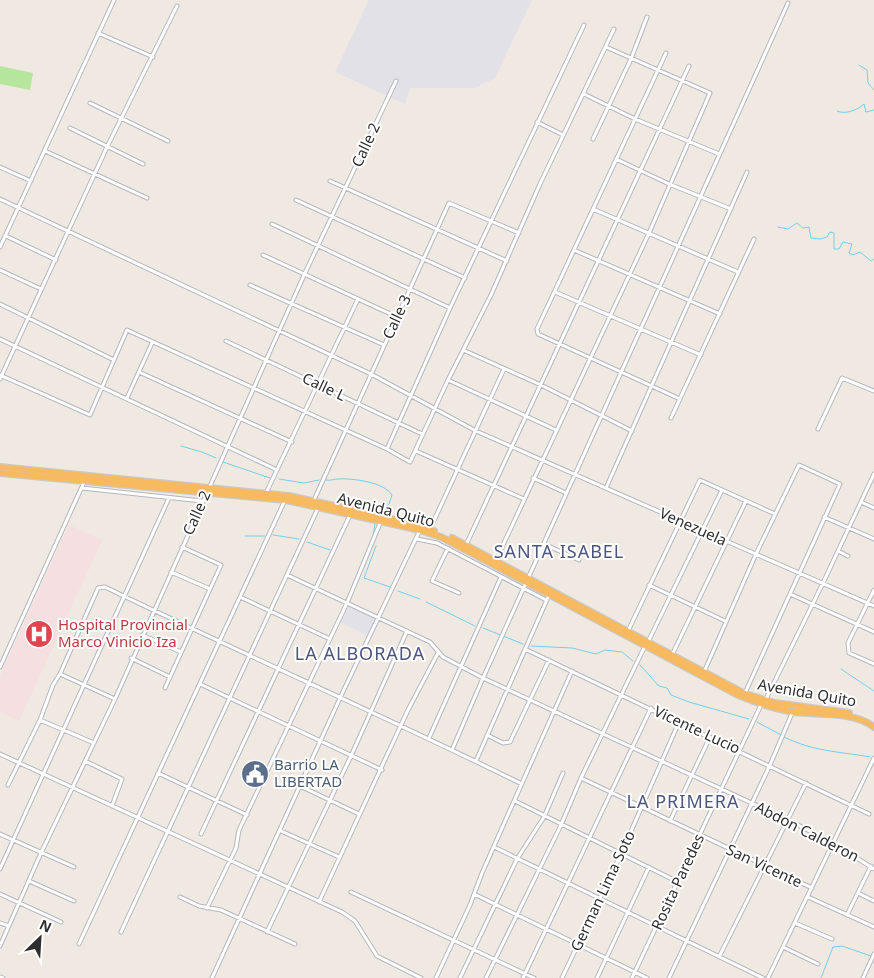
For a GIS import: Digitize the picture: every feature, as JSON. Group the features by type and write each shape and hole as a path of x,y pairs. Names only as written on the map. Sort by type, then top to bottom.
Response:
{"highway":[{"name":"Avenida Quito","path":"0,467 207,489 286,500 420,530 441,537 526,584 627,631 738,695 793,712 854,718 874,727"},
{"name":"Avenida Quito","path":"0,473 266,493 314,500 430,529 496,560 547,598 671,655 763,703 855,714 874,723"}],"street":[{"path":"0,247 114,0"},
{"path":"452,750 677,245 788,3"},
{"path":"177,6 121,119 29,318 0,376 90,415 127,330 387,449 410,462 507,261 614,29"},
{"path":"593,139 631,59 647,17"},
{"path":"387,449 450,308 584,25"},
{"path":"98,33 152,57"},
{"path":"496,560 589,357 649,233 710,94 606,47"},
{"path":"666,53 537,332 561,345 680,399"},
{"path":"466,545 561,345 689,66"},
{"name":"Calle 2","path":"0,946 1,940 30,881 41,853 114,699 305,273 396,81"},
{"path":"584,94 635,119 719,154"},
{"path":"90,103 168,141"},
{"path":"537,122 564,135"},
{"path":"70,128 143,164"},
{"path":"45,151 94,176 147,198"},
{"path":"616,159 669,184 731,209"},
{"path":"0,167 31,181"},
{"path":"606,488 652,385 668,343 731,209 746,172"},
{"path":"330,181 507,261"},
{"path":"0,199 371,374 411,395"},
{"path":"296,200 465,278"},
{"name":"Calle 3","path":"314,500 449,203 519,233"},
{"path":"593,209 738,272"},
{"path":"272,224 319,244 450,308"},
{"path":"6,236 56,260"},
{"path":"671,418 754,238"},
{"path":"574,250 720,314"},
{"path":"263,255 305,273 397,318"},
{"path":"0,270 41,289"},
{"path":"250,285 384,345"},
{"path":"555,292 668,343 701,355"},
{"path":"266,493 292,442 304,412 358,299"},
{"path":"0,304 114,360"},
{"path":"0,339 277,470"},
{"name":"Calle L","path":"226,341 422,434"},
{"path":"127,398 152,342"},
{"path":"463,350 541,385 632,430"},
{"path":"430,529 504,369"},
{"path":"139,372 292,442"},
{"path":"818,430 842,378 874,391"},
{"path":"448,380 556,430"},
{"name":"Venezuela","path":"411,395 513,448 874,606"},
{"path":"416,451 524,499"},
{"path":"704,672 725,621 798,465 840,484 745,694"},
{"name":"Rosita Paredes","path":"632,978 763,703 823,584 861,502 872,484 874,474"},
{"path":"533,478 566,493"},
{"path":"0,667 85,480"},
{"path":"627,631 700,480 775,514"},
{"path":"82,488 202,501"},
{"path":"486,978 519,914 581,778 672,596 722,490"},
{"path":"0,869 169,498"},
{"path":"79,944 219,640 286,500"},
{"path":"671,655 746,501"},
{"path":"861,502 874,508"},
{"path":"121,932 169,831 228,698 319,506"},
{"path":"201,834 300,625 350,513"},
{"path":"824,517 874,539"},
{"path":"207,908 236,848 239,830 347,603 382,520"},
{"path":"212,978 259,874 281,831 340,698 380,619 420,530"},
{"path":"417,539 448,548 502,578 526,584"},
{"path":"544,544 579,560"},
{"path":"165,688 221,565 182,547"},
{"path":"448,548 432,581 460,593"},
{"path":"838,552 848,556"},
{"path":"171,572 210,589"},
{"name":"Abdon Calderon","path":"287,576 430,642 438,653 483,678 788,820 833,843 872,868"},
{"path":"429,738 502,578"},
{"path":"649,585 725,621"},
{"path":"8,785 40,720 98,588 105,587 370,712 402,725 522,784"},
{"path":"874,590 848,643 849,653 874,664"},
{"path":"790,594 874,632"},
{"path":"240,597 330,639"},
{"path":"476,761 506,688 547,598"},
{"path":"267,932 351,756 407,631"},
{"path":"142,635 181,652"},
{"name":"Vicente Lucio","path":"524,649 651,708 869,814"},
{"path":"319,902 359,814 438,653"},
{"path":"132,658 170,677"},
{"path":"487,735 503,743 510,742 548,660"},
{"path":"436,978 455,939 572,671"},
{"path":"60,674 114,699"},
{"path":"200,684 320,743 382,770"},
{"path":"524,976 570,884 651,708"},
{"path":"669,978 770,766 793,712"},
{"path":"40,720 94,743"},
{"name":"German Lima Soto","path":"562,978 621,854 680,722"},
{"path":"670,821 710,737"},
{"path":"0,754 43,775 138,816 356,921 377,956 421,978"},
{"path":"768,978 874,758"},
{"path":"85,761 122,779 112,806"},
{"path":"158,773 247,815"},
{"path":"460,978 517,859 544,816 563,773"},
{"name":"San Vicente","path":"581,778 812,888"},
{"path":"719,957 806,783"},
{"path":"300,786 359,814"},
{"path":"515,801 590,840 678,882"},
{"path":"281,831 339,857"},
{"path":"0,834 74,867"},
{"path":"494,847 763,978"},
{"path":"597,978 649,867"},
{"path":"847,915 872,868"},
{"path":"30,881 74,901"},
{"path":"351,892 455,939 496,959 524,976 534,978"},
{"path":"858,893 874,901"},
{"path":"0,894 61,922"},
{"path":"474,894 606,956 647,978"},
{"path":"180,897 207,908 221,910 295,944"},
{"name":"San Vicente","path":"808,897 874,927"},
{"path":"0,923 9,926"},
{"path":"795,923 832,939"},
{"path":"783,947 818,964"},
{"path":"863,978 874,954"}],"shaded area":[{"path":"369,0 532,0 495,78 475,88 410,88 405,104 335,72"},
{"name":"Hospital Provincial Marco Vinicio Iza","path":"69,525 102,540 19,721 0,712 0,676"},
{"path":"348,606 376,619 368,636 340,622"}],"green space":[{"path":"0,66 33,73 30,90 0,84"}],"waterway":[{"path":"859,65 867,70 868,83 874,90"},
{"path":"837,111 851,111 864,104 866,112 874,110"},
{"path":"778,227 788,229 797,223 803,228 809,227 811,238 820,239 827,237 830,232 834,233 834,249 839,249 843,242 852,244 849,253 853,255 860,252 871,261 874,259"},
{"path":"181,446 216,458"},
{"path":"223,462 270,478"},
{"path":"279,479 304,483 319,480"},
{"path":"326,480 359,480 382,487 392,495 389,504 381,511"},
{"path":"373,536 375,524"},
{"path":"273,535 299,539"},
{"path":"245,536 265,536"},
{"path":"307,542 330,550"},
{"path":"376,546 364,578 390,587"},
{"path":"398,591 420,599"},
{"path":"426,602 475,626"},
{"path":"483,628 523,644"},
{"path":"531,646 572,648 596,654 605,650 622,652 633,661"},
{"path":"640,665 659,686 667,688 671,695 749,719"},
{"path":"841,669 874,691"},
{"path":"757,722 781,735"},
{"path":"784,737 806,746 870,757"},
{"path":"821,978 833,947 842,946 871,956"}],"place":[{"name":"Hospital Provincial Marco Vinicio Iza","path":"39,634"},
{"name":"Barrio LA LIBERTAD","path":"255,774"}],"district":[{"name":"SANTA ISABEL","path":"559,552"},
{"name":"LA ALBORADA","path":"360,654"},
{"name":"LA PRIMERA","path":"683,802"}]}
